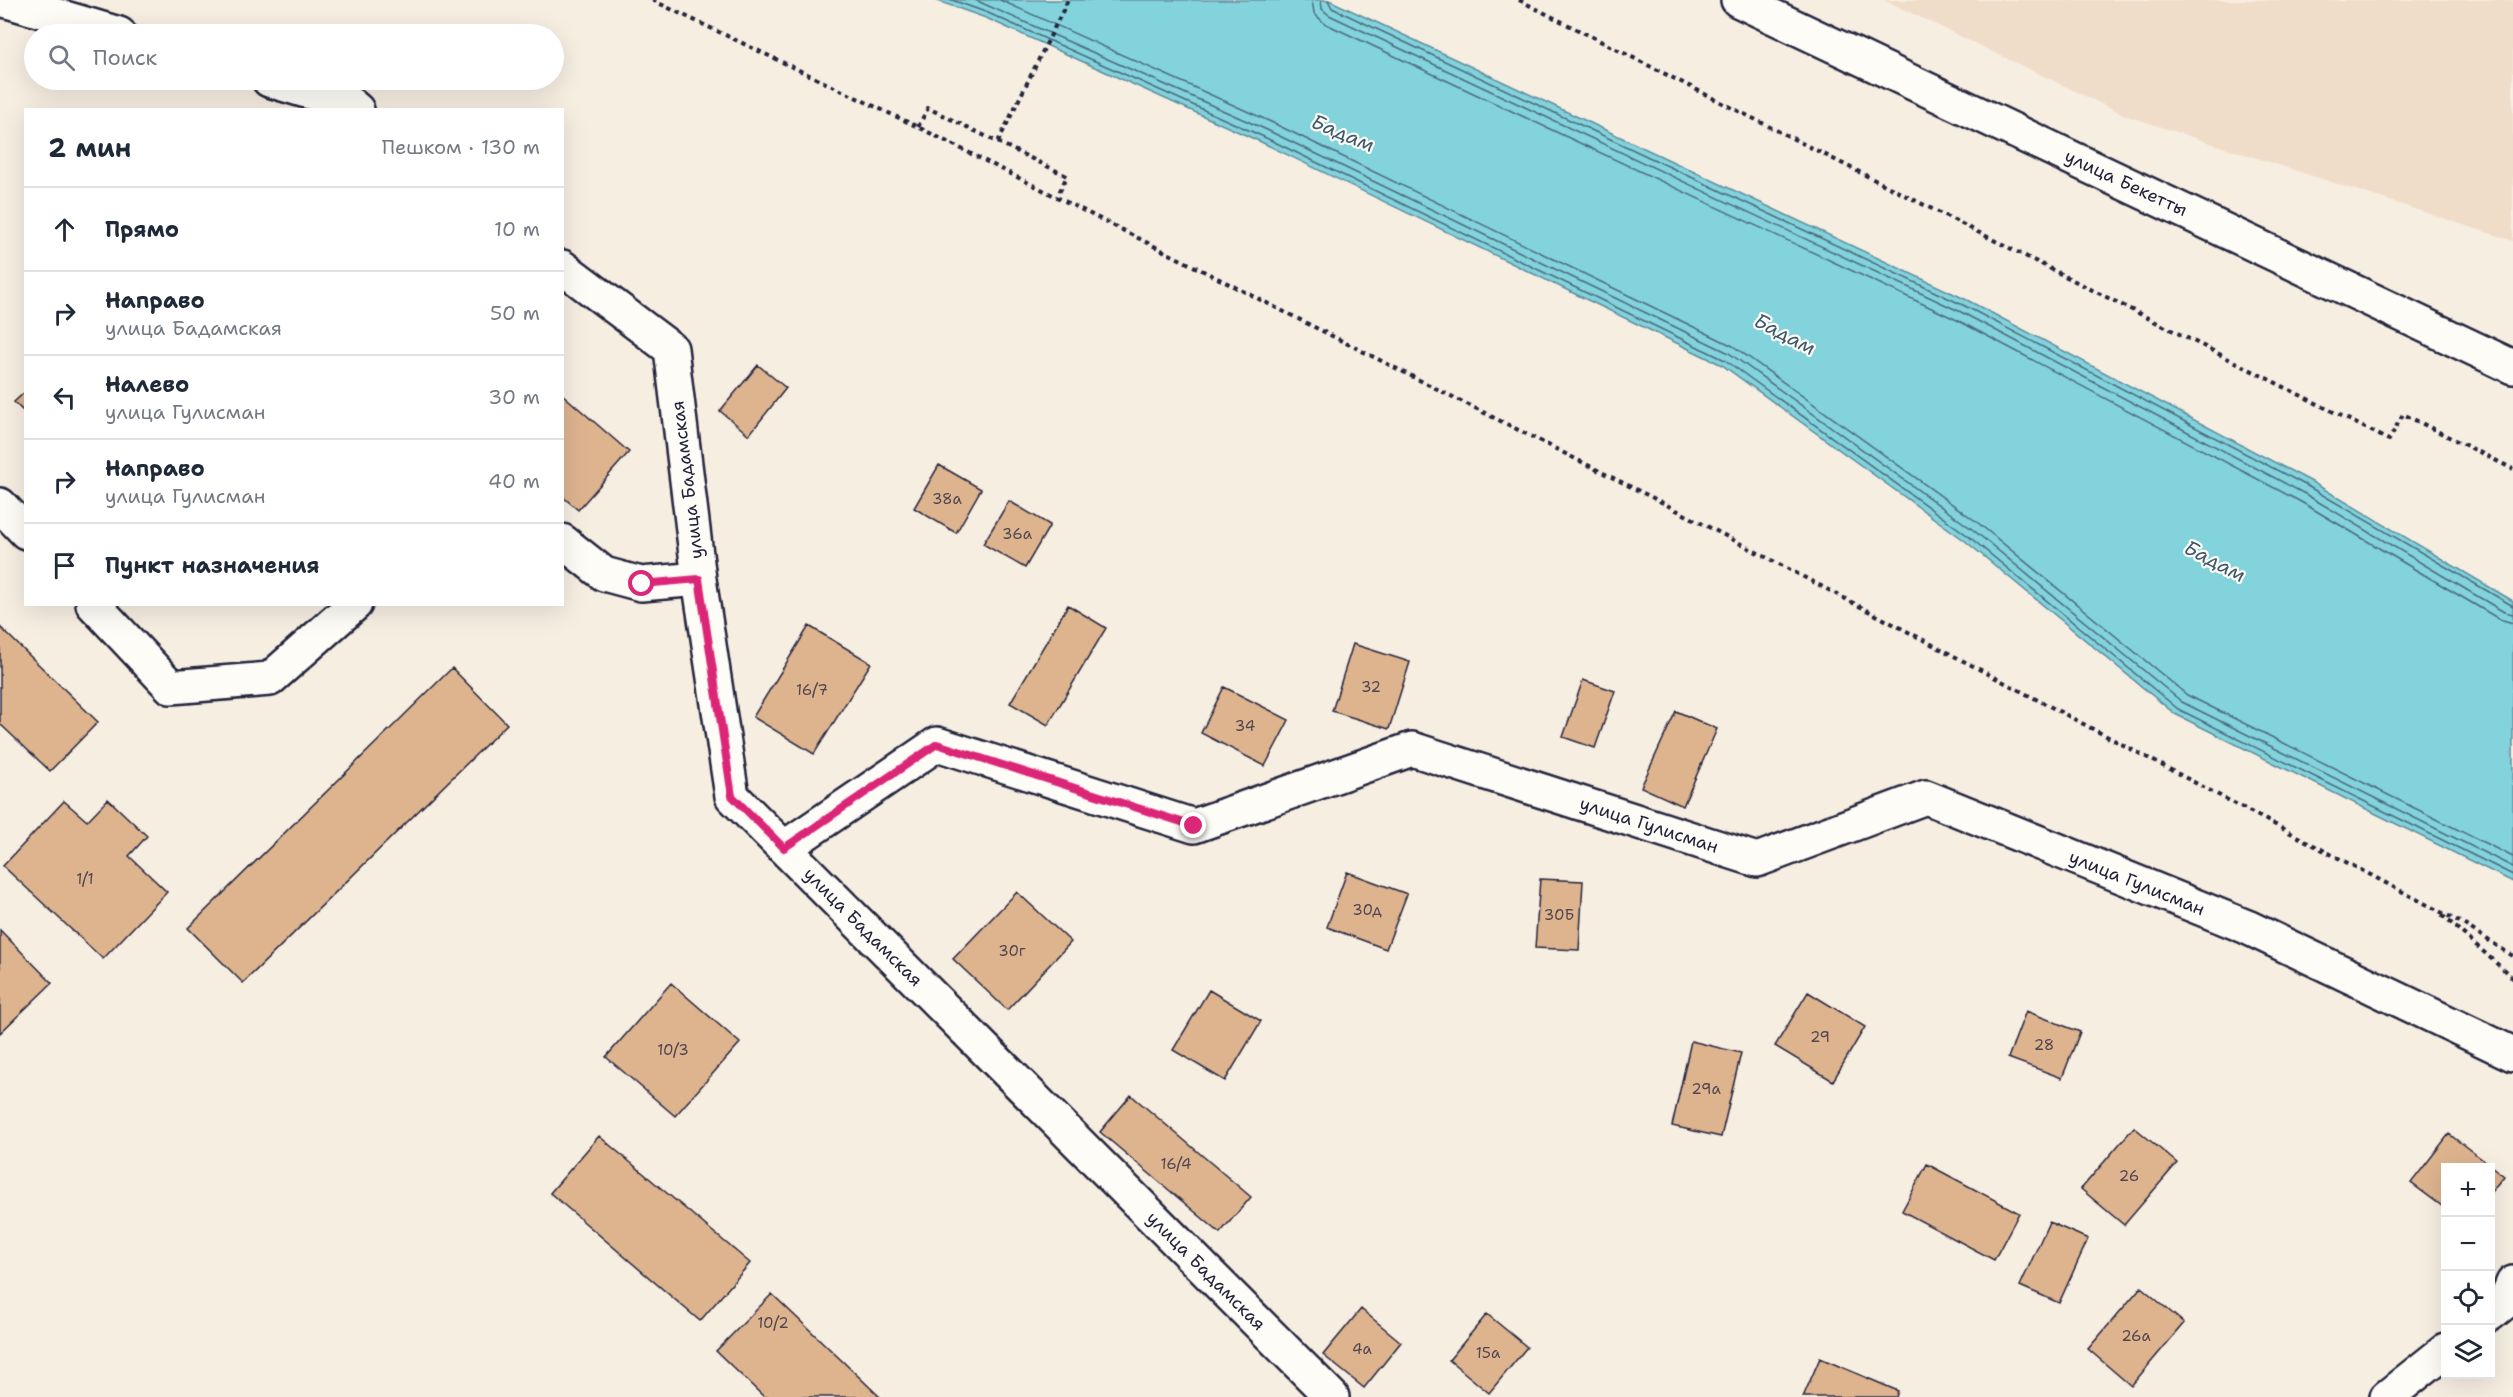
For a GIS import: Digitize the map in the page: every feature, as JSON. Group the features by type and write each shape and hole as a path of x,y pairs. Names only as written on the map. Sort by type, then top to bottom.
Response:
{"street":[{"path":"4,0 85,24"},
{"name":"улица Бекетты","path":"1738,0 2513,367"},
{"path":"303,90 350,104 355,108"},
{"name":"улица Бадамская","path":"564,269 671,349 699,579 732,796 1332,1397"},
{"path":"0,506 24,530"},
{"path":"564,543 604,574 642,584 699,579"},
{"path":"95,606 171,687 270,679 353,606"},
{"name":"улица Гулисман","path":"784,848 937,744 1194,826 1412,749 1757,860 1926,797 2247,927 2513,1054"},
{"path":"2495,1310 2505,1302 2513,1284"},
{"path":"2386,1397 2441,1353"}],"path":[{"path":"652,0 918,127 1663,502 2437,910 2513,956"},
{"path":"998,142 1068,0"},
{"path":"1519,0 2390,440 2403,414 2513,469"},
{"path":"918,127 928,108 1067,176 1057,197"},
{"path":"2437,910 2513,978"}],"shaded area":[{"path":"1884,0 2513,0 2513,241 2127,116"}],"water":[{"name":"Бадам","path":"935,0 1329,0 1967,300 2312,482 2513,601 2513,882 2175,714 1964,540 1722,365 1261,142 986,18"}],"building":[{"path":"758,365 786,388 749,435 720,411"},
{"path":"24,393 24,412 14,402"},
{"path":"564,396 629,452 578,510 564,498"},
{"path":"939,465 981,489 956,533 914,508"},
{"path":"1009,501 1050,525 1025,568 983,544"},
{"path":"1068,605 1106,628 1048,725 1010,703"},
{"path":"809,626 871,663 814,754 753,717"},
{"path":"0,627 98,722 50,771 0,724"},
{"path":"1353,644 1410,662 1389,729 1332,711"},
{"path":"452,668 507,724 243,983 188,928"},
{"path":"1583,680 1615,691 1595,748 1563,737"},
{"path":"1224,687 1289,720 1265,766 1201,733"},
{"path":"1676,711 1717,729 1683,806 1641,787"},
{"path":"108,799 147,836 129,856 167,892 103,959 3,866 64,801 87,821"},
{"path":"1347,872 1407,894 1386,949 1327,927"},
{"path":"1540,879 1583,881 1579,950 1535,948"},
{"path":"1017,892 1071,942 1007,1010 953,959"},
{"path":"0,930 52,983 0,1033"},
{"path":"671,983 740,1043 675,1116 606,1057"},
{"path":"1209,990 1261,1021 1225,1081 1173,1050"},
{"path":"1808,992 1865,1027 1833,1081 1775,1046"},
{"path":"2026,1011 2080,1032 2062,1078 2008,1058"},
{"path":"1691,1041 1741,1053 1721,1137 1672,1126"},
{"path":"1131,1095 1251,1197 1220,1233 1100,1132"},
{"path":"2134,1127 2177,1163 2124,1225 2081,1189"},
{"path":"2449,1134 2487,1163 2441,1163 2441,1205 2411,1183"},
{"path":"599,1136 750,1263 700,1321 550,1193"},
{"path":"1927,1164 2019,1213 1994,1260 1902,1211"},
{"path":"2495,1169 2504,1176 2495,1187"},
{"path":"2049,1222 2088,1239 2059,1303 2020,1286"},
{"path":"2141,1287 2184,1323 2131,1386 2088,1349"},
{"path":"772,1294 880,1397 764,1397 716,1351"},
{"path":"1361,1309 1401,1342 1364,1388 1323,1355"},
{"path":"1487,1314 1527,1347 1489,1393 1449,1360"},
{"path":"1820,1358 1898,1391 1896,1397 1803,1397"}],"route":[{"path":"642,584 699,579 732,796 784,848 937,744 1194,826"}]}
